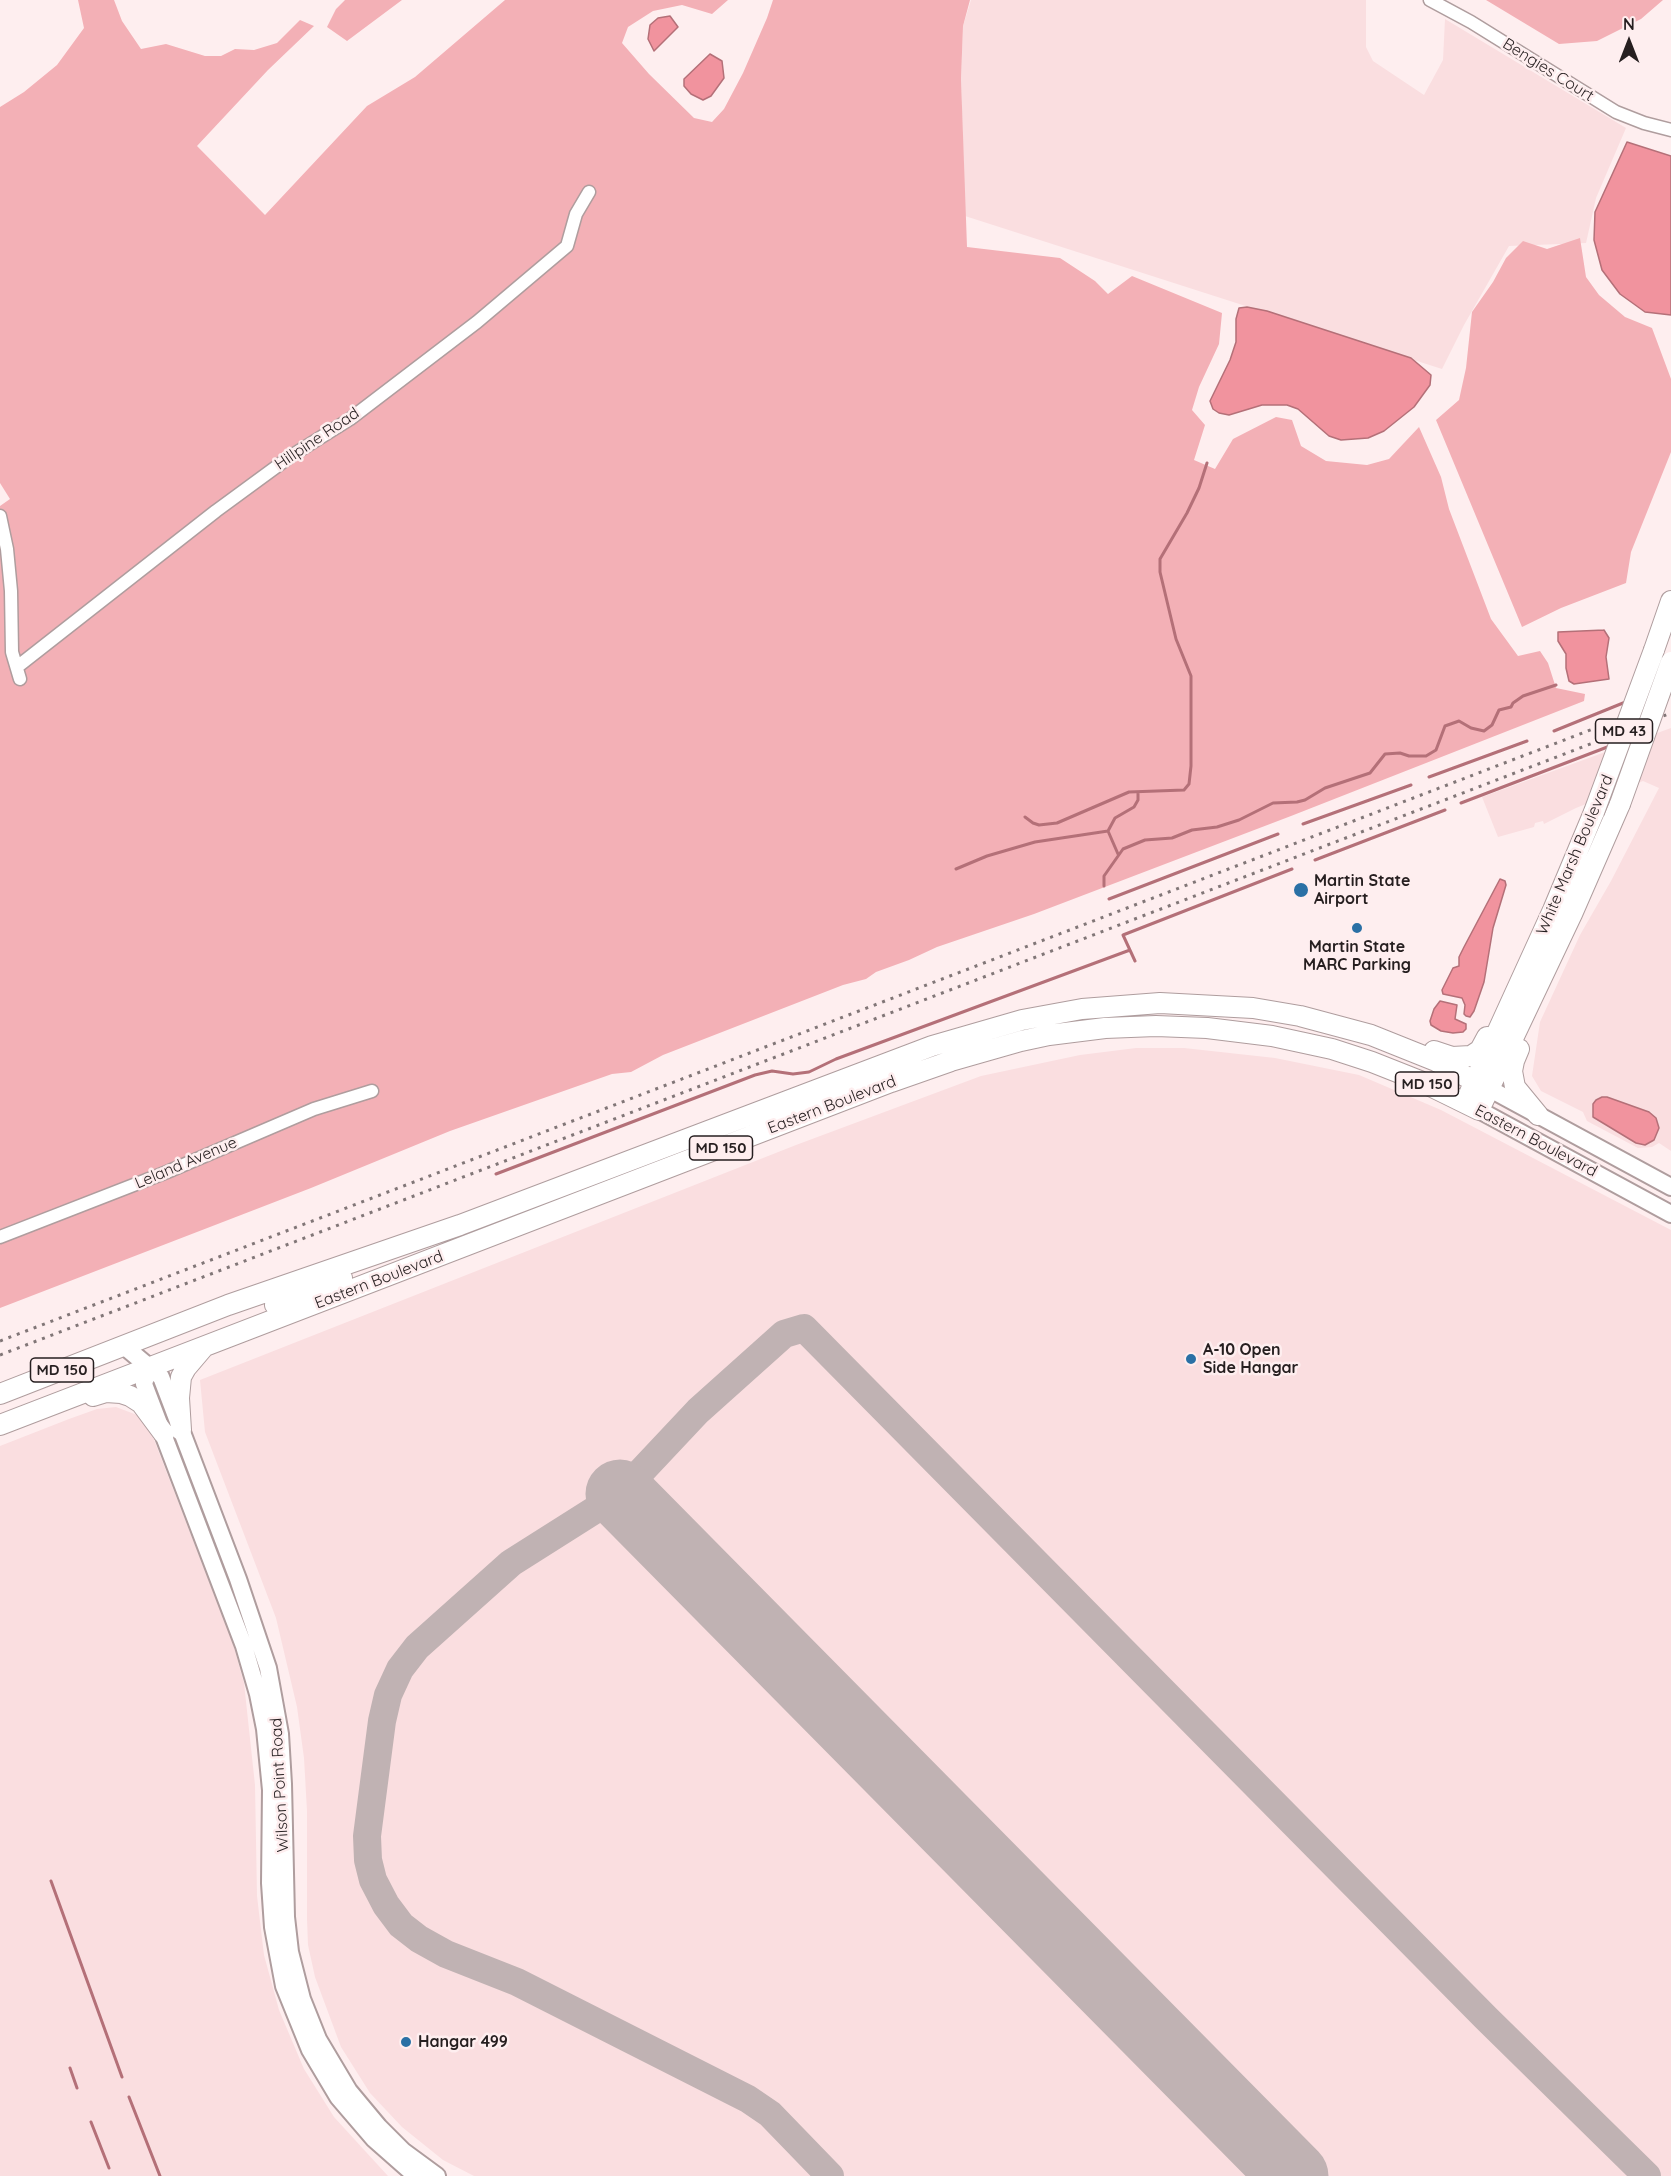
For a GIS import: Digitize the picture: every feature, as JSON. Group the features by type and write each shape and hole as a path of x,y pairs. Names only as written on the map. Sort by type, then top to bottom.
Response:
{"main road":[{"name":"White Marsh Boulevard","path":"1472,1106 1531,958 1594,812 1671,601"},
{"name":"White Marsh Boulevard","path":"1482,1085 1532,1001 1620,804 1671,662"},
{"path":"1401,1046 1419,1045 1452,1057 1466,1057 1476,1053 1483,1045 1518,968 1531,958"},
{"path":"1532,1001 1532,1020 1512,1071 1515,1087 1538,1115"},
{"name":"Eastern Boulevard","path":"0,1394 284,1285 460,1225 932,1046 1038,1017 1082,1009 1150,1004 1231,1006 1275,1012 1323,1022 1401,1046 1482,1085"},
{"name":"Eastern Boulevard","path":"0,1425 891,1082 992,1048 1049,1035 1105,1028 1176,1026 1272,1036 1332,1049 1372,1062 1420,1081 1472,1106"},
{"path":"149,1367 161,1350 429,1243 460,1225"},
{"path":"172,1432 181,1377 205,1346"},
{"path":"35,1411 106,1392 121,1393 141,1403 172,1432"}],"street":[{"name":"Bengies Court","path":"1430,0 1471,22 1616,112 1637,121 1671,130"},
{"name":"Hillpine Road","path":"0,516 7,549 11,591 12,652 19,673 216,511 291,456 350,419 477,322 567,246 576,214 589,192"},
{"name":"Eastern Boulevard","path":"1482,1085 1671,1187"},
{"name":"Leland Avenue","path":"0,1237 167,1172 314,1109 372,1091"},
{"name":"Eastern Boulevard","path":"1472,1106 1671,1214"},
{"name":"Wilson Point Road","path":"124,1346 161,1377 172,1432 254,1650 273,1691 280,1734 283,1784 284,1896 287,1934 293,1969 302,1999 318,2039 349,2091 403,2151 437,2176"},
{"name":"Wilson Point Road","path":"254,1650 258,1694 268,1750 271,1790 270,1883 273,1927 284,1986 310,2050 338,2097 374,2139 416,2176"}],"shaded area":[{"path":"78,0 114,0 122,21 141,49 166,44 205,56 221,56 235,49 254,50 277,43 300,20 314,26 268,70 197,146 265,215 367,106 415,77 505,0 728,0 712,14 682,5 653,11 628,27 622,43 649,74 694,118 712,122 724,109 743,73 773,0 970,0 963,26 961,79 967,247 1060,258 1095,281 1108,294 1132,276 1222,313 1219,344 1199,387 1192,410 1205,425 1194,460 1215,469 1233,439 1276,417 1292,420 1301,446 1326,461 1367,465 1389,459 1419,427 1441,477 1449,509 1491,619 1518,656 1540,651 1548,663 1556,688 1585,694 1584,701 1034,914 937,947 876,972 866,979 843,985 663,1055 631,1072 612,1074 450,1131 311,1188 0,1308 0,506 10,499 0,483 0,107 24,92 57,65 84,28"},
{"path":"345,0 402,0 347,41 327,27 336,9"},
{"path":"971,0 1366,0 1366,47 1373,61 1424,95 1443,60 1445,19 1626,128 1596,198 1586,243 1509,246 1442,369 965,216 961,79 963,26"},
{"path":"1486,0 1663,0 1641,19 1597,41 1559,44"},
{"path":"670,16 678,27 654,51 648,39 650,25 658,18"},
{"path":"710,54 722,61 724,78 711,96 703,100 691,94 684,86 684,79"},
{"path":"1627,142 1671,156 1671,315 1645,312 1620,294 1602,270 1594,240 1595,212"},
{"path":"1580,238 1586,277 1599,295 1625,317 1652,328 1671,379 1671,452 1631,552 1626,583 1561,608 1522,627 1436,420 1459,400 1466,368 1472,312 1506,258 1523,241 1547,249"},
{"path":"1247,307 1267,311 1411,358 1431,375 1430,385 1414,407 1384,431 1368,438 1341,440 1329,436 1298,409 1287,405 1262,405 1229,415 1219,413 1213,409 1210,401 1236,342 1236,319 1239,308"},
{"path":"1604,630 1609,638 1606,657 1609,679 1574,684 1569,681 1566,654 1558,641 1558,632"},
{"path":"1671,728 1671,1151 1659,1143 1652,1147 1638,1148 1587,1121 1583,1112 1541,1091 1532,1076 1540,1022 1580,935 1659,788 1643,781 1576,808 1544,824 1543,821 1535,823 1534,827 1498,837 1482,797"},
{"path":"1500,879 1505,881 1506,885 1493,928 1484,982 1470,1017 1464,1014 1465,1005 1462,998 1443,994 1442,990 1453,968 1459,966 1459,957"},
{"path":"1440,1001 1457,1005 1455,1019 1466,1024 1463,1032 1441,1031 1431,1025 1434,1009"},
{"path":"1136,1048 1184,1048 1275,1058 1359,1075 1441,1110 1671,1230 1671,2176 474,2176 443,2160 402,2127 370,2093 341,2047 315,1977 308,1945 307,1811 304,1758 297,1707 276,1618 205,1432 200,1380 796,1145 981,1076 1080,1055"},
{"path":"1602,1097 1649,1112 1656,1118 1659,1128 1654,1140 1645,1145 1636,1143 1593,1117 1593,1104"},
{"path":"116,1407 137,1415 151,1432 232,1640 244,1683 255,1785 257,1896 264,1955 279,2010 304,2069 334,2117 388,2176 0,2176 0,1446 97,1409"}],"waterway":[{"path":"1025,817 1039,825 1057,823 1129,792 1184,790 1189,784 1191,676 1176,639 1160,572 1160,559 1187,513 1199,488 1207,463"},
{"path":"1104,886 1104,876 1123,849 1145,840 1172,838 1192,830 1217,827 1239,820 1273,803 1305,800 1325,788 1370,773 1385,754 1426,756 1436,750 1445,726 1459,721 1471,728 1484,731 1492,725 1499,710 1511,707 1523,696 1556,685"},
{"path":"1554,731 1628,701"},
{"path":"1429,777 1527,741"},
{"path":"1461,803 1610,746"},
{"path":"1303,824 1411,785"},
{"path":"1118,854 1108,831 1115,818 1134,807 1138,800 1138,792"},
{"path":"1315,860 1445,810"},
{"path":"956,869 987,856 1035,842 1108,831"},
{"path":"1109,899 1278,834"},
{"path":"1135,961 1123,935 1292,869"},
{"path":"496,1174 755,1075 772,1071 793,1074 809,1072 836,1059 1130,950"},
{"path":"51,1881 122,2077"},
{"path":"70,2068 77,2088"},
{"path":"129,2097 160,2176"},
{"path":"91,2122 109,2168"}],"taxiway":[{"path":"830,2176 770,2114 748,2099 517,1982 446,1954 419,1939 401,1925 386,1905 373,1880 368,1860 367,1836 382,1721 388,1695 400,1669 417,1647 511,1563 620,1494 698,1411 784,1334 804,1328 1486,2018 1647,2176"}],"runway":[{"path":"620,1494 1294,2176"}],"railway":[{"path":"0,1341 1671,699"},
{"path":"0,1355 1671,713"}],"place":[{"name":"Martin State Airport","path":"1301,890"},
{"name":"Martin State MARC Parking","path":"1357,928"},
{"name":"A-10 Open Side Hangar","path":"1191,1359"},
{"name":"Hangar 499","path":"406,2042"}]}
